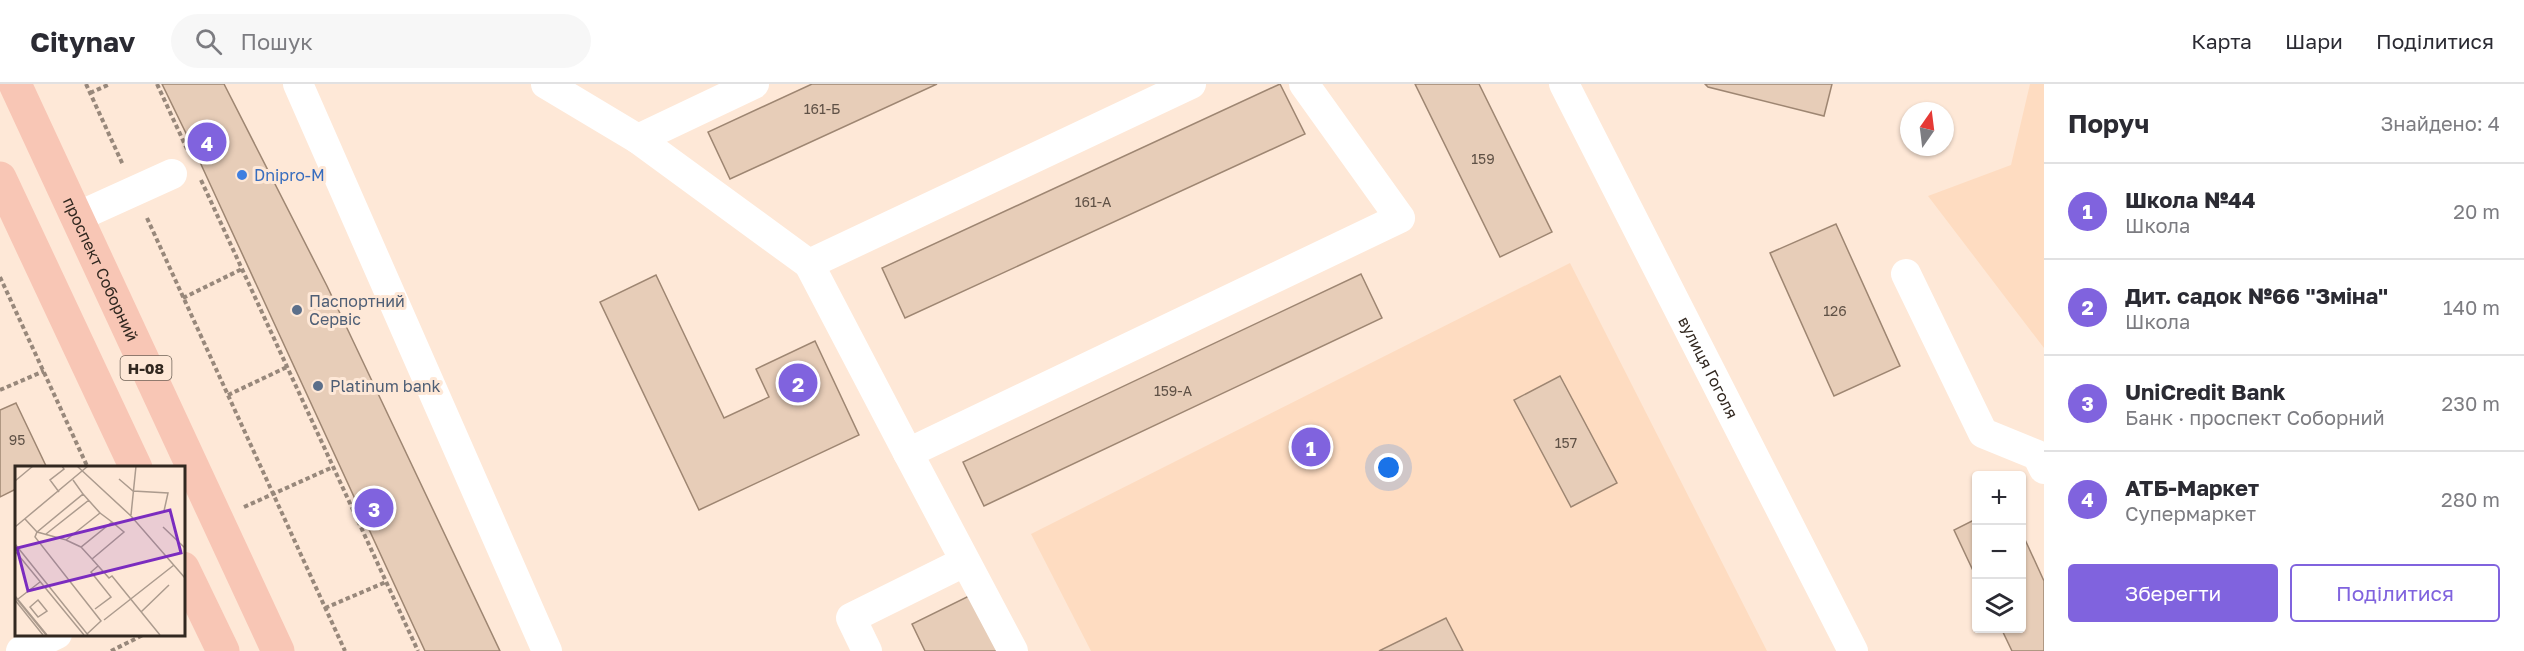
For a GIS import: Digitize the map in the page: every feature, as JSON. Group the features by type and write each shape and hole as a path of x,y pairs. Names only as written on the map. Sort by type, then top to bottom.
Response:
{"main road":[{"name":"проспект Соборний","path":"15,84 278,651"},
{"name":"Н-08","path":"0,178 135,466"},
{"path":"223,651 184,573 232,552"}],"street":[{"path":"298,84 547,651"},
{"path":"546,84 638,139 809,264 1013,651"},
{"path":"638,139 754,84"},
{"path":"809,264 1191,84"},
{"path":"908,453 1400,218 1304,84"},
{"name":"вулиця Гоголя","path":"1564,84 1853,651"},
{"path":"77,218 134,190 187,168"},
{"path":"1906,274 1983,433 2037,455 2044,469"},
{"path":"867,651 850,618 964,561"},
{"path":"21,651 53,636"}],"path":[{"path":"86,84 345,651"},
{"path":"90,93 110,84"},
{"path":"157,84 187,168 242,269 418,651"},
{"path":"183,298 242,269"},
{"path":"0,276 87,466"},
{"path":"228,395 287,367"},
{"path":"0,390 44,371"},
{"path":"216,520 333,467"},
{"path":"325,608 386,582"},
{"path":"111,651 141,636"}],"shaded area":[{"path":"2030,84 2044,84 2044,348 1928,196 2011,165"},
{"path":"1570,263 1767,651 1091,651 1031,534"}],"building":[{"path":"162,84 224,84 327,286 500,651 425,651"},
{"path":"812,84 937,84 730,179 708,132"},
{"path":"1280,84 1305,134 905,318 882,268"},
{"path":"1415,84 1479,84 1552,232 1500,257"},
{"path":"1705,84 1832,84 1824,116 1708,87"},
{"path":"1836,224 1900,366 1834,396 1770,253"},
{"path":"1361,274 1382,318 984,506 963,462"},
{"path":"656,275 724,418 769,397 756,369 815,341 859,435 699,510 600,302"},
{"path":"1560,376 1617,483 1571,507 1514,400"},
{"path":"16,403 46,466 15,466 15,490 0,497 0,410"},
{"path":"1972,521 1972,568 1954,530"},
{"path":"2026,542 2044,581 2044,651 2012,651 2003,633 2026,633"},
{"path":"971,595 998,651 925,651 912,624"},
{"path":"1446,618 1463,651 1379,651"}],"place":[{"name":"АТБ-Маркет","path":"207,142"},
{"name":"Dnipro-M","path":"242,175"},
{"name":"Паспортний Сервіс","path":"297,310"},
{"name":"Дит. садок №66 \"Зміна\"","path":"798,383"},
{"name":"Platinum bank","path":"318,386"},
{"name":"Школа №44","path":"1311,447"},
{"name":"UniCredit Bank","path":"374,508"}]}
